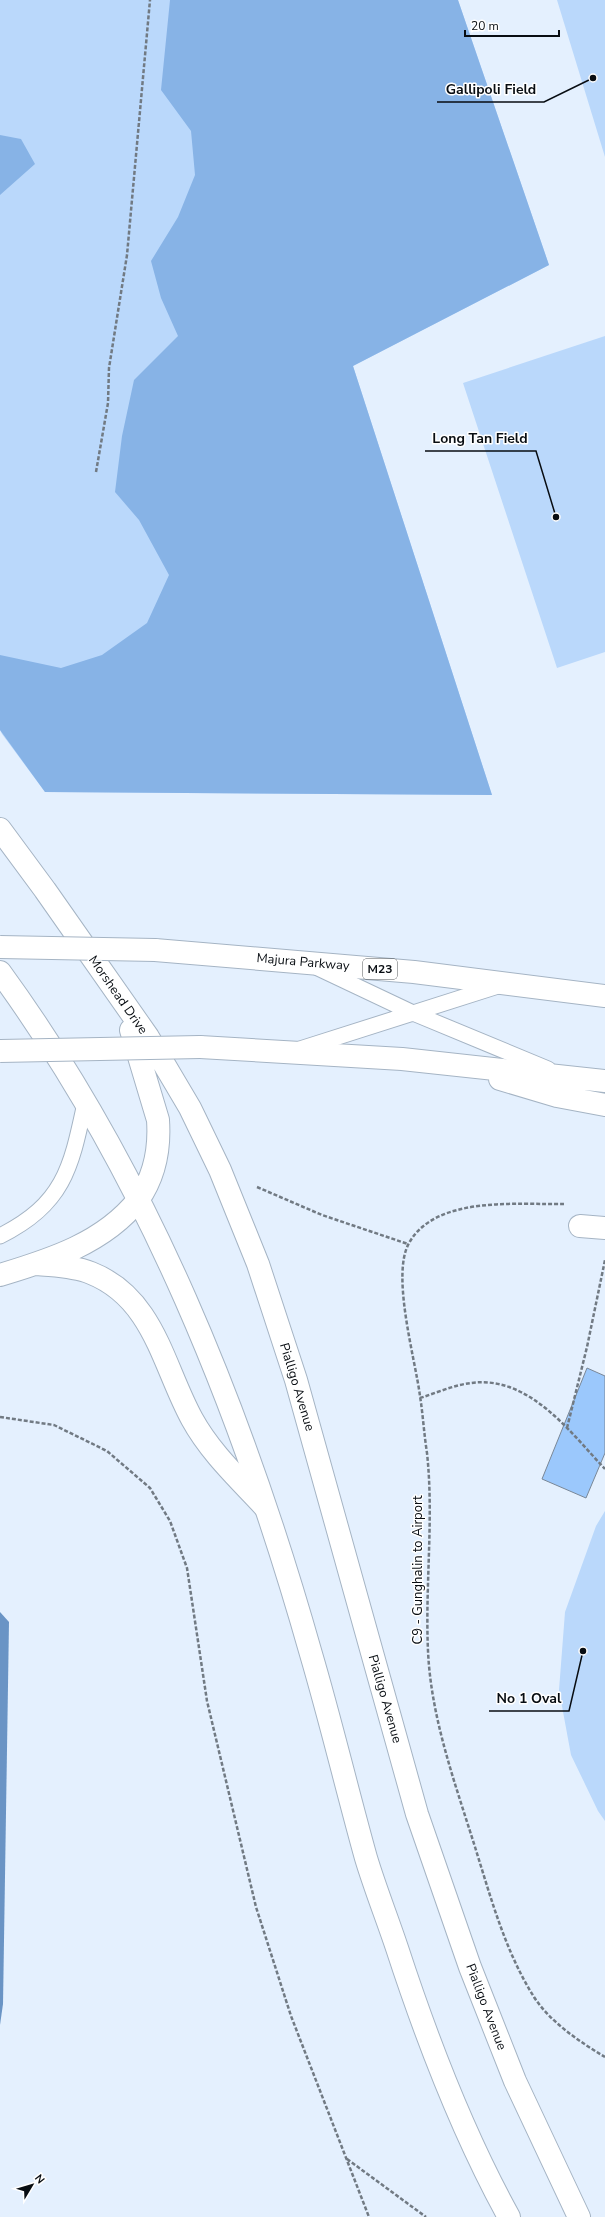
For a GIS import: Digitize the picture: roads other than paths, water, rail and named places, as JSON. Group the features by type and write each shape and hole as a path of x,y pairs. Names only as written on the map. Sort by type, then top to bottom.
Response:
{"main road":[{"name":"Morshead Drive","path":"0,829 45,890 148,1037 187,1102 220,1170"},
{"name":"Majura Parkway","path":"0,947 155,950 306,962 507,983 605,996"},
{"path":"0,972 52,1045 138,1200 163,1251 212,1363 239,1432 311,1652 367,1860 418,2012 456,2107 496,2193 509,2217"},
{"path":"0,1275 60,1256 93,1238 124,1215 138,1200 147,1185 156,1160 158,1148 158,1120 122,1000"},
{"path":"0,1051 200,1047 445,1063 605,1081"},
{"path":"445,1063 557,1096 605,1105"},
{"name":"Pialligo Avenue","path":"220,1170 258,1264 296,1380 416,1814 470,1967 512,2074 579,2217"},
{"path":"580,1226 605,1228"},
{"path":"37,1264 65,1266 90,1273 113,1285 137,1307 157,1339 185,1405 203,1436 222,1461 264,1506"}],"lane":[{"path":"306,962 413,1013 564,1076"},
{"path":"292,1052 507,983"},
{"path":"0,1236 36,1214 52,1197 61,1184 75,1151 85,1103"}],"place":[{"name":"Gallipoli Field","path":"593,78"},
{"name":"Long Tan Field","path":"556,517"},
{"name":"No 1 Oval","path":"583,1651"}]}
